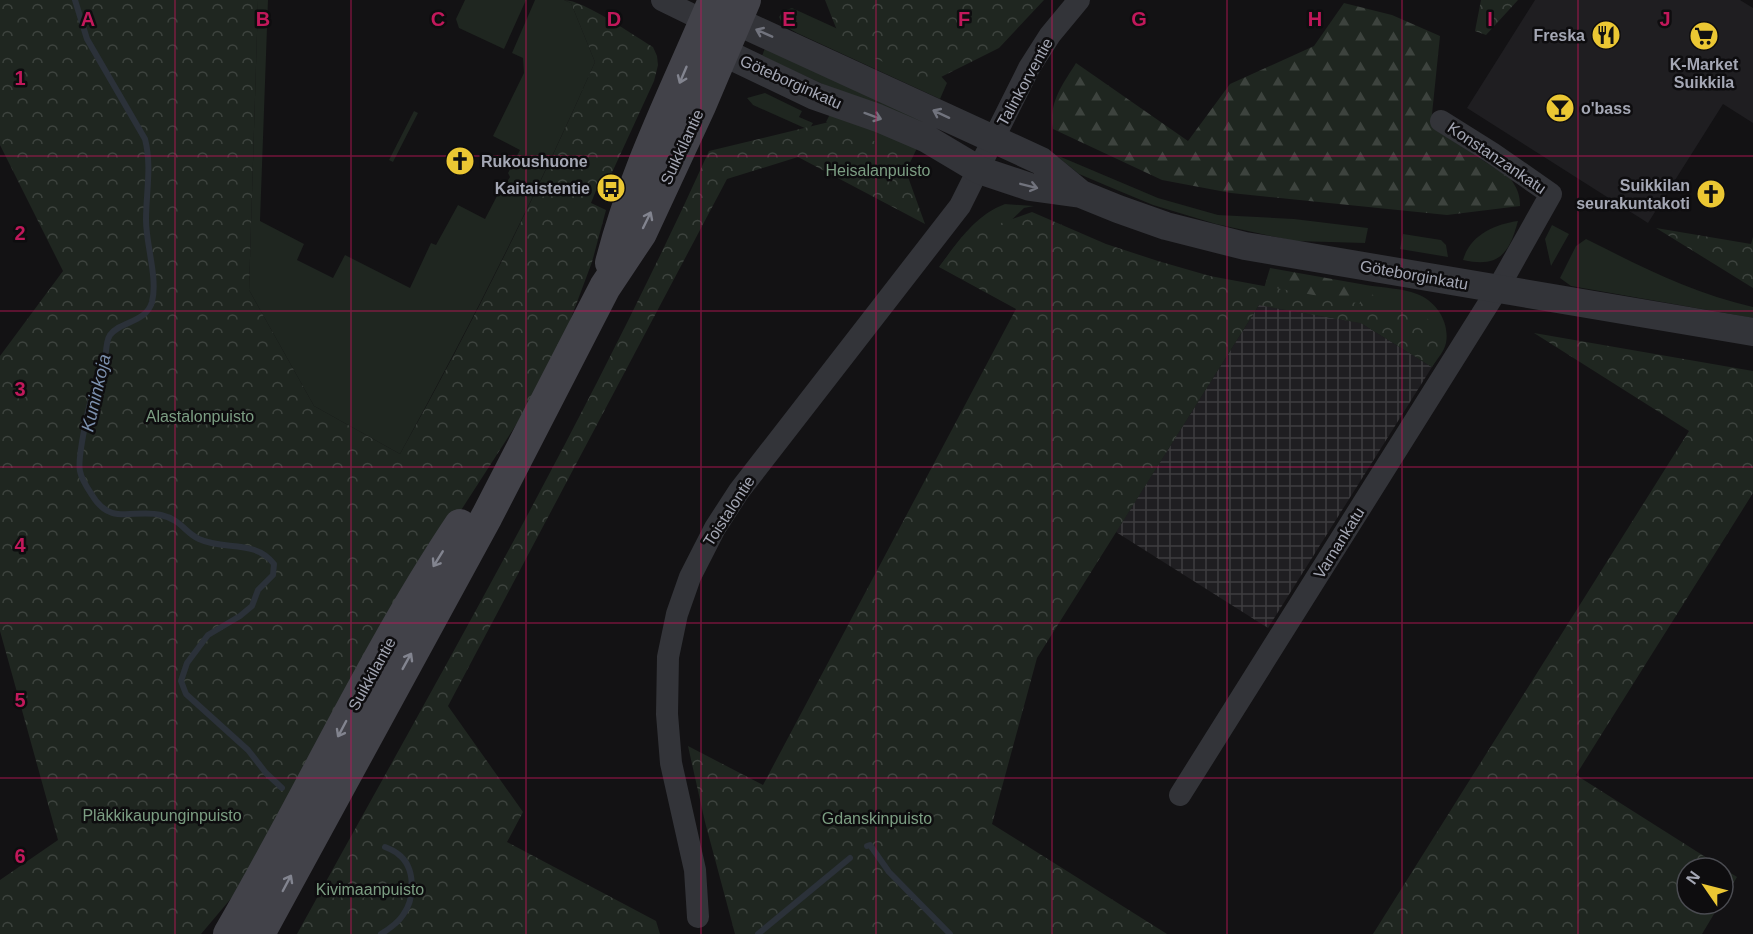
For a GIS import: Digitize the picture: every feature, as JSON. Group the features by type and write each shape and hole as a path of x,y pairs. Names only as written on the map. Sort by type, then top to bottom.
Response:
{"main road":[{"name":"Suikkilantie","path":"259,934 487,516 605,287 641,233 723,52 725,10"},
{"name":"Suikkilantie","path":"605,287 622,223 652,145 725,10"},
{"name":"Suikkilantie","path":"229,934 424,583 475,503 534,427"}],"street":[{"path":"662,0 725,10"},
{"name":"Talinkorventie","path":"979,170 1029,69 1050,35 1079,0"},
{"name":"Göteborginkatu","path":"725,10 1041,161 1081,194"},
{"name":"Göteborginkatu","path":"723,52 815,96 878,118 927,139 979,170 1030,187 1081,194 1118,210 1235,244 1753,332"},
{"name":"Konstanzankatu","path":"1442,121 1551,194 1497,290"},
{"name":"Toistalontie","path":"698,917 695,870 675,786 667,714 669,657 677,614 690,576 715,528 739,491 960,206 979,170"},
{"name":"Varnankatu","path":"1180,795 1497,290"}],"shaded area":[{"path":"1535,0 1740,0 1753,8 1753,123 1723,104 1648,223 1467,108"},
{"path":"1259,305 1361,323 1432,367 1268,628 1116,532"}],"green space":[{"path":"0,0 258,0 249,290 314,406 400,454 502,261 595,62 571,3 564,0 584,6 609,19 653,47 657,56 658,65 654,81 604,190 597,188 591,203 606,210 592,262 567,329 532,400 418,577 239,889 201,934 0,934 0,880 58,840 0,631 0,356 63,271 0,145"},
{"path":"258,0 268,0 260,221 304,244 297,260 333,278 345,255 410,288 431,243 436,245 458,205 485,219 510,177 508,173 520,150 493,136 524,73 523,58 512,53 535,0 564,0 571,3 595,62 502,260 400,454 314,406 249,290"},
{"path":"465,0 526,0 504,49 459,28 456,19"},
{"path":"825,0 1044,0 999,48 929,83 842,43"},
{"path":"1481,0 1518,0 1486,35 1475,31"},
{"path":"1344,3 1392,15 1440,36 1432,114 1436,130 1510,178 1518,191 1520,206 1447,215 1231,193 1162,180 1053,129 1055,102 1076,63 1188,141 1230,84 1314,46"},
{"path":"792,8 941,76 947,83 940,99 783,25 779,17 783,11"},
{"path":"765,48 928,122 924,131 762,56"},
{"path":"765,93 802,111 799,117 813,123 809,130 753,105 747,98"},
{"path":"414,111 418,113 393,162 389,160"},
{"path":"830,114 919,144 907,169 904,172 826,122"},
{"path":"829,122 899,152 925,224 798,157 727,179 448,706 523,812 507,842 656,921 660,934 297,934 458,644 562,449 613,351 709,151"},
{"path":"1058,157 1158,198 1218,215 1294,219 1368,228 1365,243 1294,241 1216,224 1153,205 1112,188 1079,174"},
{"path":"1005,204 1034,206 1024,208 995,236 939,267 976,222"},
{"name":"Gdanskinpuisto","path":"1032,212 1106,244 1210,276 1422,315 1438,332 1439,352 1432,367 1361,323 1259,305 1037,658 992,824 1167,934 735,934 705,822 688,746 763,785 1016,309 939,267 962,237"},
{"path":"1518,221 1511,242 1501,256 1486,262 1463,260 1471,244 1484,232"},
{"path":"1552,225 1569,234 1551,266 1545,239"},
{"path":"1656,228 1751,244 1753,237 1753,288"},
{"path":"1403,234 1441,240 1446,245 1448,257 1400,249"},
{"path":"1586,239 1688,287 1753,307 1753,318 1571,286 1560,278 1576,246"},
{"path":"1270,268 1366,285 1378,301 1361,323 1259,305"},
{"path":"1366,285 1411,292 1424,297 1436,307 1444,320 1447,335 1444,349 1432,367 1361,323"},
{"path":"1534,333 1753,371 1753,493 1576,775 1704,856 1675,856 1675,916 1713,916 1702,934 1373,934 1689,431"}],"waterway":[{"name":"Kuninkoja","path":"75,0 87,39 145,139 148,169 147,230 154,283 149,309 139,318 114,330 108,339 105,366 94,390 87,418 80,455 81,474 99,505 107,511 115,514 151,513 168,517 199,539 249,548 266,556 274,564 273,575 258,590 252,606 208,635 187,663 181,681 186,694 248,750 266,773 282,788"},
{"path":"867,846 870,845 889,872 950,934"},
{"name":"Kuninkoja","path":"381,934 401,918 410,901 412,883 404,860 397,853 385,847"},
{"path":"758,934 850,858"}],"place":[{"name":"Freska","path":"1606,35"},
{"name":"K-Market Suikkila","path":"1704,36"},
{"name":"o'bass","path":"1560,108"},
{"name":"Rukoushuone","path":"460,161"},
{"name":"Kaitaistentie","path":"611,188"},
{"name":"Suikkilan seurakuntakoti","path":"1711,194"}],"park label":[{"name":"Heisalanpuisto","path":"878,170"},
{"name":"Alastalonpuisto","path":"200,416"},
{"name":"Pläkkikaupunginpuisto","path":"162,815"},
{"name":"Kivimaanpuisto","path":"370,889"}]}
